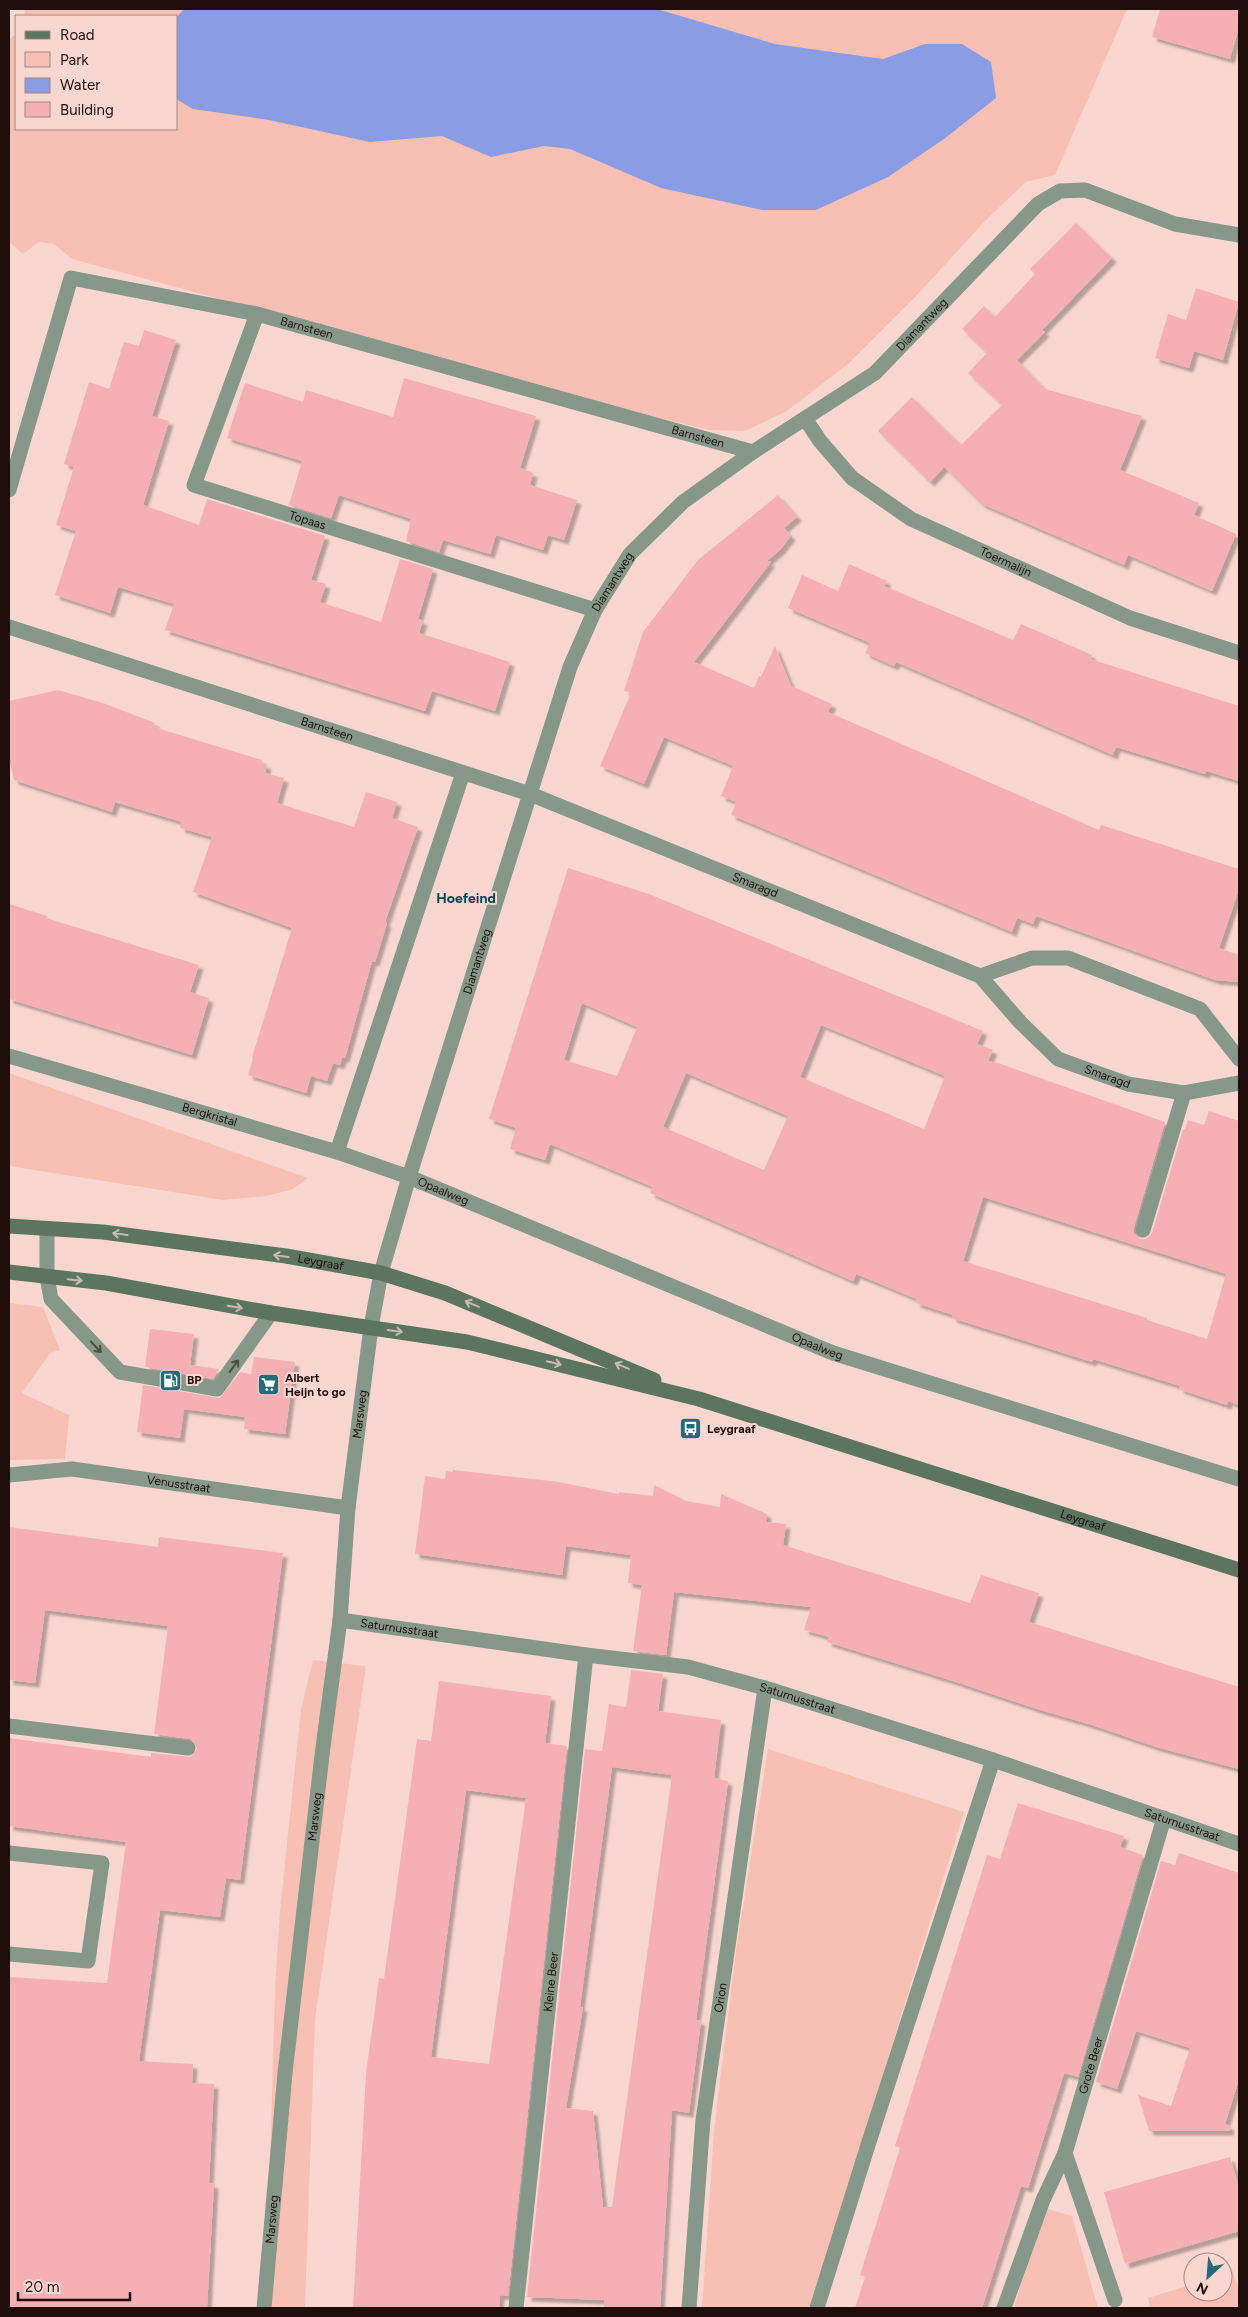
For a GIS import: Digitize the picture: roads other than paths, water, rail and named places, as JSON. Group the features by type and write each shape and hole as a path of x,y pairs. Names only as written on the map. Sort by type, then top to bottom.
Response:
{"street":[{"name":"Diamantweg","path":"371,1327 381,1273 409,1177 570,667 595,610 630,554 683,502 753,452 806,420 875,373 1038,204 1060,191 1085,190 1175,224 1239,235"},
{"name":"Barnsteen","path":"9,490 71,278 257,314 753,452"},
{"name":"Topaas","path":"257,314 194,485 595,610"},
{"name":"Toermalijn","path":"806,420 820,441 852,478 912,519 1130,618 1239,653"},
{"name":"Barnsteen","path":"9,627 530,794"},
{"path":"337,1152 463,773"},
{"name":"Smaragd","path":"530,794 980,976 1020,1022 1058,1059 1128,1084 1184,1093 1239,1083"},
{"path":"980,976 1032,958 1068,958 1200,1008 1239,1059"},
{"name":"Bergkristal","path":"9,1056 337,1152 409,1177"},
{"path":"1143,1230 1184,1093"},
{"name":"Opaalweg","path":"409,1177 833,1353 1239,1479"},
{"name":"Leygraaf","path":"9,1226 103,1232 277,1255 381,1273 445,1293 699,1399"},
{"path":"47,1229 47,1277 51,1299 120,1372 217,1389 271,1314"},
{"name":"Leygraaf","path":"9,1272 106,1284 271,1314 467,1342 699,1399 1239,1570"},
{"name":"Marsweg","path":"264,2308 285,2073 322,1747 340,1620 348,1508 371,1327"},
{"name":"Venusstraat","path":"9,1475 72,1469 348,1508"},
{"name":"Saturnusstraat","path":"340,1620 586,1656 688,1667 765,1688 993,1760 1239,1844"},
{"name":"Kleine Beer","path":"516,2308 586,1656"},
{"name":"Orion","path":"689,2308 703,2120 765,1688"},
{"path":"9,1726 188,1748"},
{"path":"817,2308 993,1760"},
{"name":"Grote Beer","path":"1004,2308 1043,2200 1065,2153 1164,1818"},
{"path":"9,1853 102,1863 88,1961 9,1954"},
{"path":"1065,2153 1115,2300"}],"water":[{"path":"184,9 657,9 775,44 883,59 925,44 962,44 991,62 996,98 944,139 888,177 816,210 762,210 661,188 570,149 544,146 491,157 442,136 370,142 269,120 193,109 178,100 178,16"}],"place":[{"name":"BP","path":"171,1380"},
{"name":"Albert Heijn to go","path":"269,1385"},
{"name":"Leygraaf","path":"691,1429"}],"district":[{"name":"Hoefeind","path":"466,898"}]}
